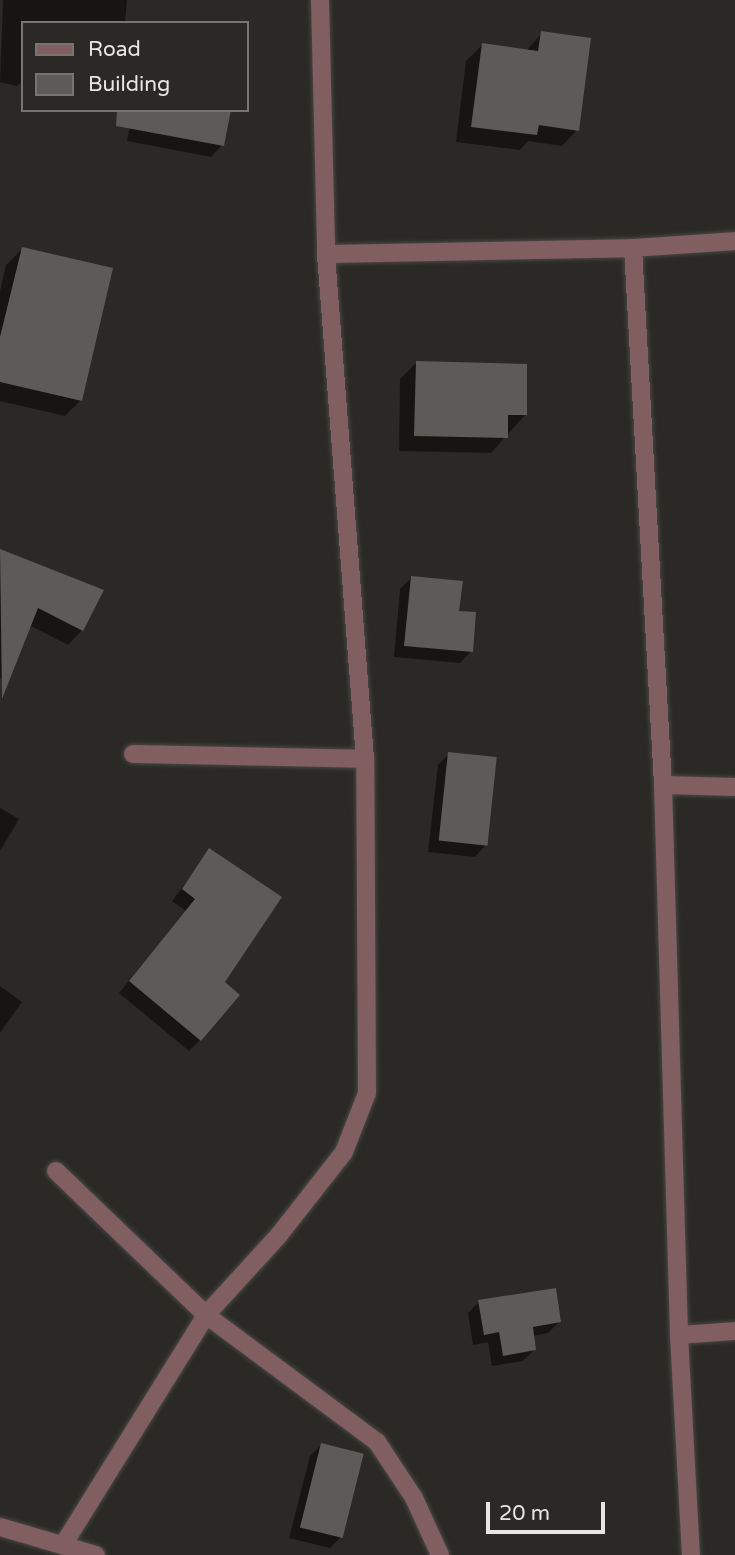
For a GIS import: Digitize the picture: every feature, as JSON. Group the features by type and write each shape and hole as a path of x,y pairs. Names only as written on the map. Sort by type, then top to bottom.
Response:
{"street":[{"path":"63,1545 206,1315 279,1236 344,1152 367,1093 365,759 326,254 320,0"},
{"path":"326,254 633,248 735,241"},
{"path":"633,248 663,785 679,1335 691,1555"},
{"path":"133,754 365,759"},
{"path":"663,785 735,787"},
{"path":"56,1171 206,1315 377,1442 414,1498 440,1555"},
{"path":"679,1335 735,1331"},
{"path":"0,1527 96,1555"}],"building":[{"path":"541,31 591,38 579,131 539,125 537,135 471,127 482,43 538,51"},
{"path":"117,112 231,112 224,146 116,126"},
{"path":"22,247 113,268 82,401 0,382 0,337"},
{"path":"416,361 527,364 527,415 508,415 508,438 414,436"},
{"path":"0,549 104,590 83,631 38,608 2,699"},
{"path":"411,576 463,581 459,611 476,612 473,652 404,646"},
{"path":"448,752 497,757 487,846 439,841"},
{"path":"209,848 282,897 225,982 240,995 201,1041 129,981 195,899 182,889"},
{"path":"556,1288 561,1322 533,1327 536,1350 503,1356 499,1332 484,1335 478,1300"},
{"path":"321,1443 364,1454 343,1538 300,1527"}]}
